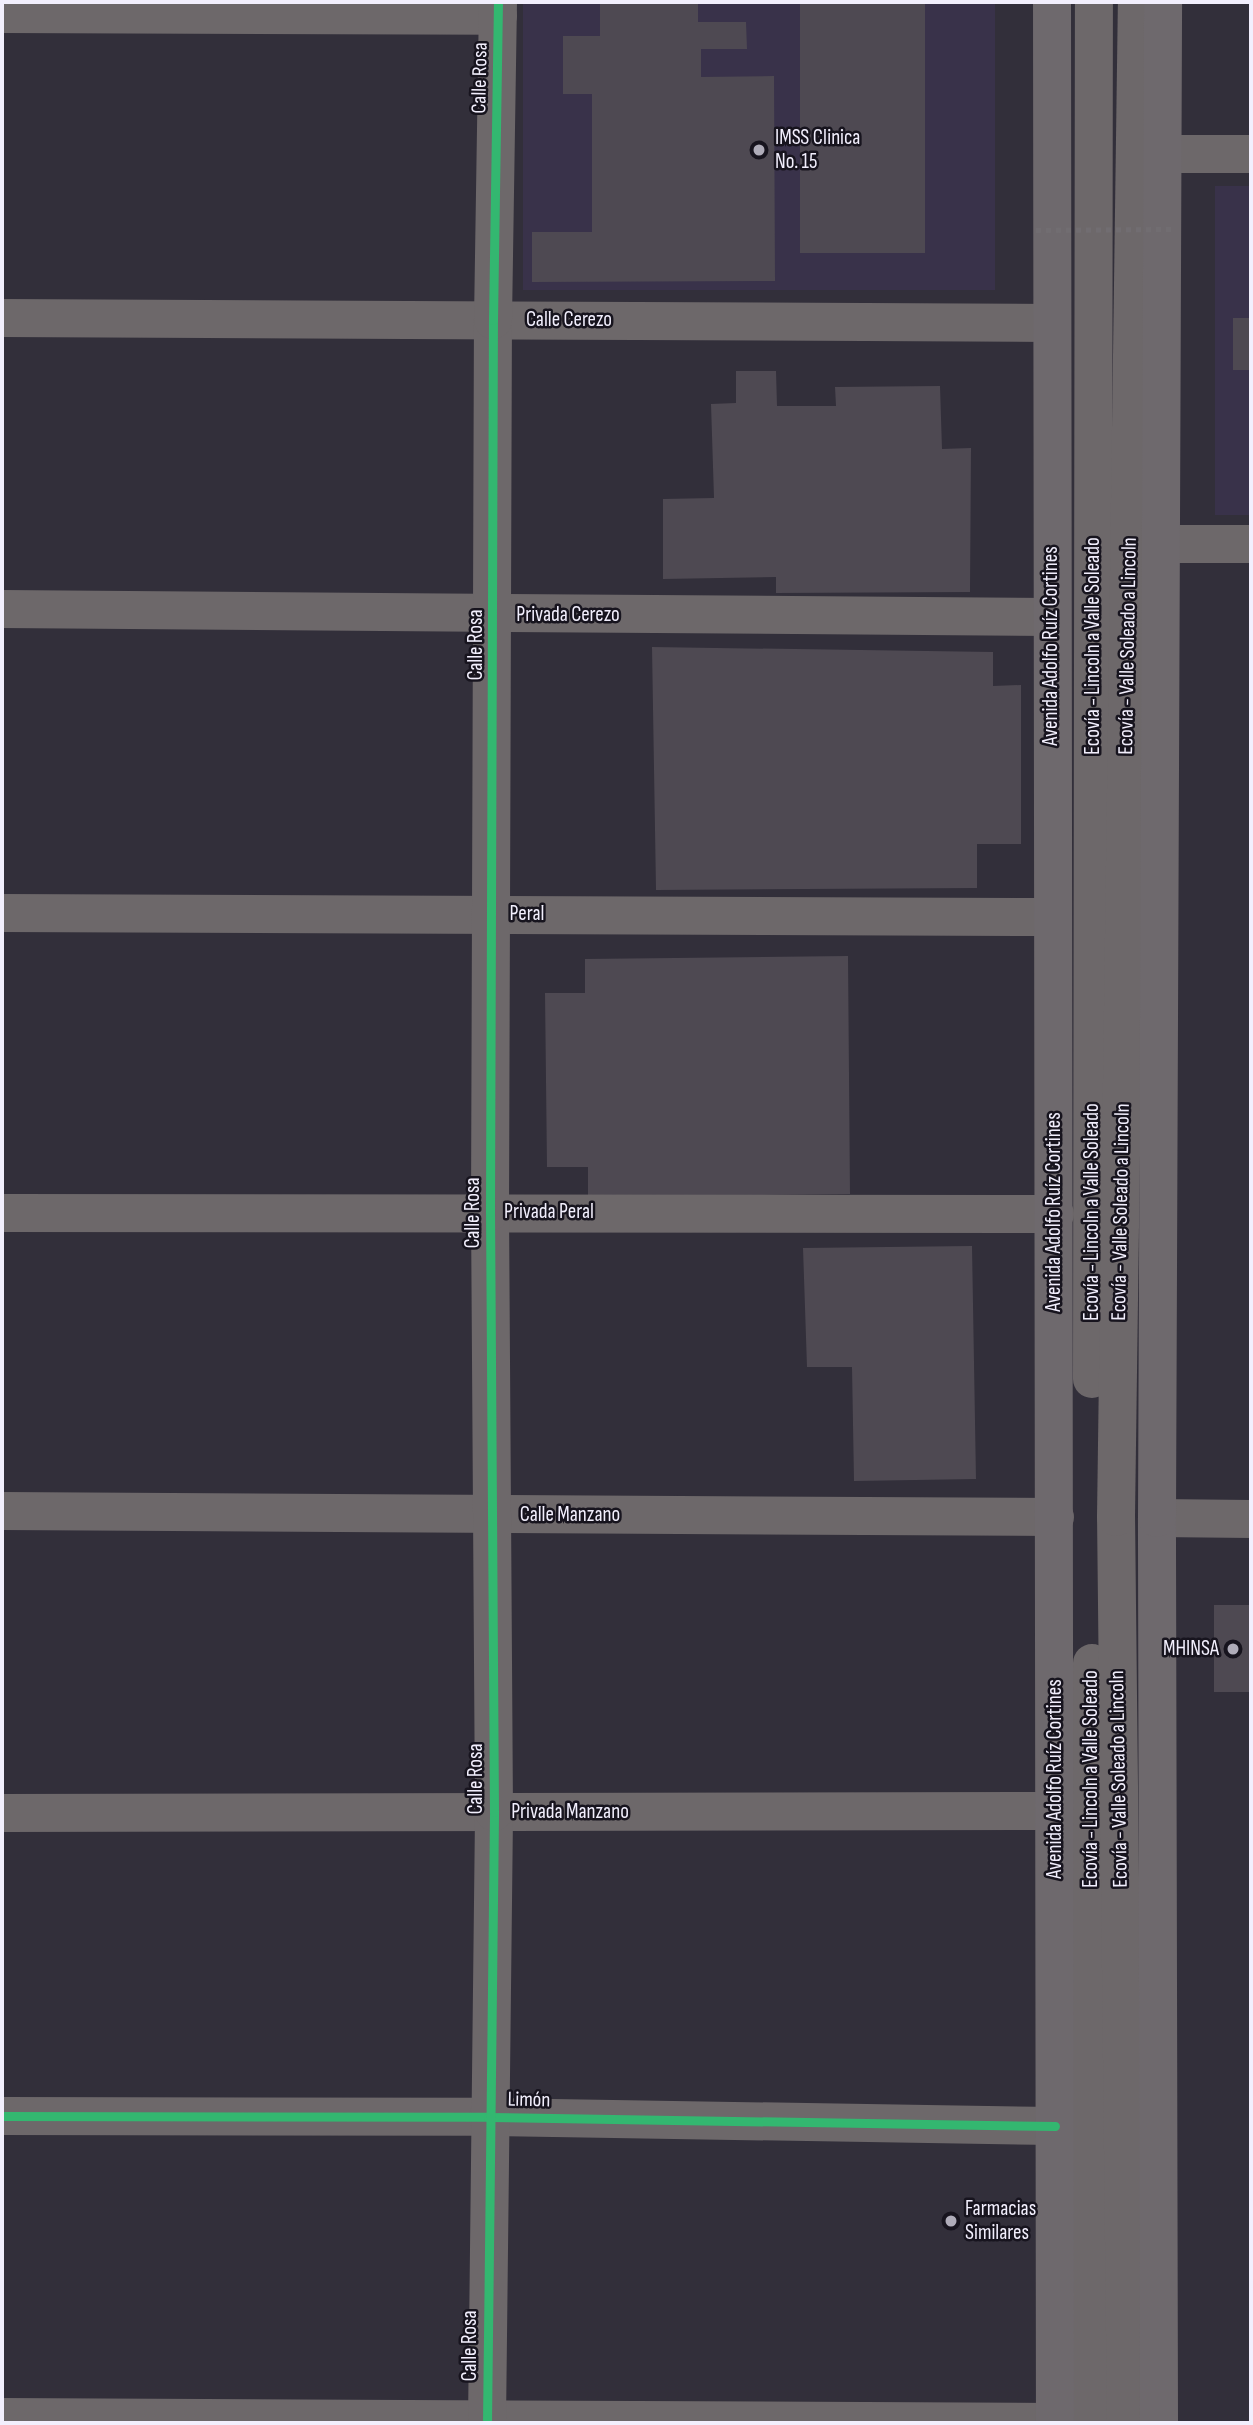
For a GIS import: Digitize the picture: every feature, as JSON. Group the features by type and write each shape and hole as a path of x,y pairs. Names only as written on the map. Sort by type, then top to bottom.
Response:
{"main road":[{"name":"Avenida Adolfo Ruíz Cortines","path":"1052,2 1055,2126 1067,2423"},
{"path":"1159,2423 1157,1518 1163,2"}],"street":[{"name":"Ecovía - Lincoln a Valle Soleado","path":"1067,2423 1094,2"},
{"name":"Ecovía - Valle Soleado a Lincoln","path":"1126,2423 1116,1517 1138,2"},
{"path":"2,14 498,9"},
{"name":"Calle Rosa","path":"487,2421 488,2117 494,1812 491,914 493,320 498,9"},
{"path":"1162,153 1251,155"},
{"name":"Calle Cerezo","path":"2,318 1052,323"},
{"path":"1160,544 1251,544"},
{"name":"Privada Cerezo","path":"2,609 494,615 1051,617"},
{"name":"Peral","path":"2,913 1052,917"},
{"name":"Privada Peral","path":"2,1213 1055,1214"},
{"name":"Calle Manzano","path":"2,1511 1055,1517"},
{"path":"1157,1518 1251,1519"},
{"name":"Privada Manzano","path":"2,1813 1055,1811"},
{"name":"Limón","path":"2,2116 488,2117 1055,2126"},
{"path":"2,2417 1067,2423"}],"path":[{"path":"1037,230 1171,229"}],"shaded area":[{"name":"IMSS Clinica No. 15","path":"523,2 995,2 995,290 523,290"},
{"path":"1215,186 1251,186 1251,515 1215,515"}],"building":[{"path":"600,2 698,2 698,22 746,22 747,49 701,49 701,77 774,76 775,281 532,282 532,232 592,232 592,94 563,94 563,36 600,36"},
{"path":"800,2 925,2 925,253 800,253"},
{"path":"1233,318 1251,318 1251,370 1233,370"},
{"path":"736,371 776,371 777,406 836,406 835,387 940,386 942,449 971,448 970,592 776,593 776,577 663,579 663,499 714,498 711,404 736,403"},
{"path":"652,647 993,652 993,686 1021,685 1021,844 977,844 977,888 656,890"},
{"path":"848,956 850,1194 588,1197 588,1167 547,1167 545,993 585,993 585,959"},
{"path":"972,1246 976,1479 854,1481 852,1367 807,1367 803,1248"},
{"name":"MHINSA","path":"1214,1605 1251,1605 1251,1692 1214,1692"}],"cycle path":[{"path":"487,2423 494,1812 490,1212 493,320 498,2"},
{"path":"2,2116 488,2117 1055,2126"}],"place":[{"name":"IMSS Clinica No. 15","path":"759,150"},
{"name":"MHINSA","path":"1233,1649"},
{"name":"Farmacias Similares","path":"951,2221"}]}
